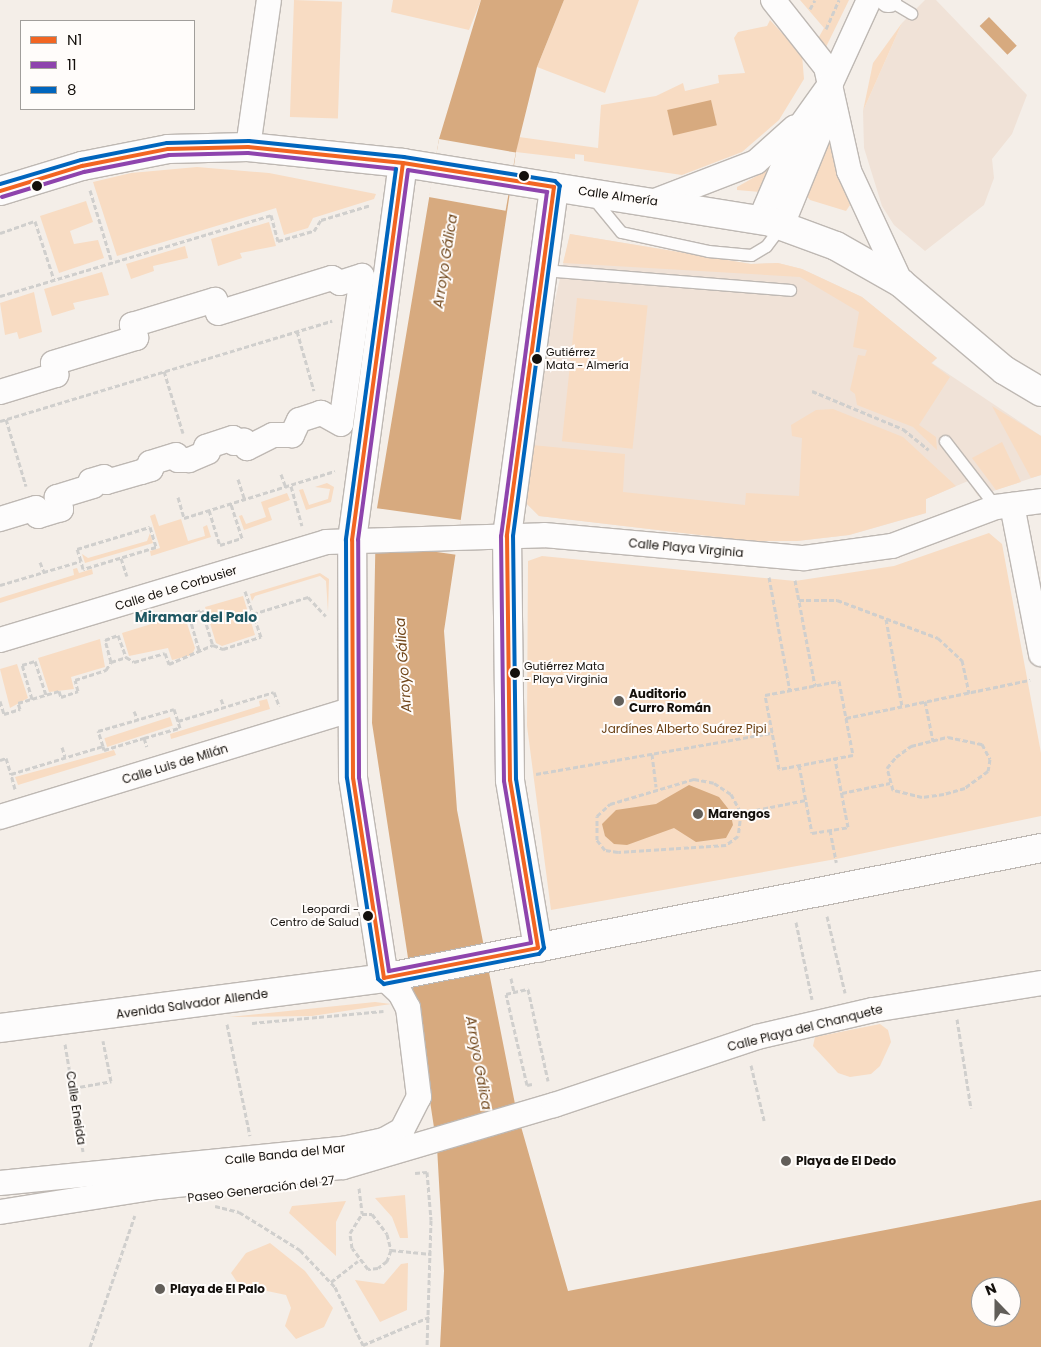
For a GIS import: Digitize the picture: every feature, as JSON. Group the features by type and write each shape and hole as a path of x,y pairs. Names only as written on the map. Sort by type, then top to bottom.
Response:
{"main road":[{"name":"Calle Almería","path":"0,191 82,166 168,148 248,147 435,168 656,201 771,223 854,254 901,283 1004,370 1041,392"},
{"path":"384,978 353,778 350,710 351,621 358,540 403,164"},
{"path":"538,948 510,780 507,536 554,186"},
{"name":"Avenida Salvador Allende","path":"0,1028 384,978 1041,848"}],"street":[{"path":"248,147 269,0"},
{"path":"773,0 815,52 831,83 849,171 901,283"},
{"path":"771,223 801,126 831,83 869,0"},
{"path":"656,201 756,162 784,141 812,101 831,83"},
{"path":"0,392 56,375 52,362 136,338 132,325 215,300 218,313 332,278 340,283 362,276 341,424 321,413 299,420 292,435 283,437 282,432 255,440 257,445 247,448 244,441 234,444 233,438 206,446 208,452 189,460 178,460 176,455 150,464 152,469 106,482 104,477 91,481 93,486 57,497 61,509 38,516 36,508 0,520 0,527"},
{"name":"Calle Playa Virginia","path":"358,540 507,536 804,558 892,546 1004,506 1041,501"},
{"path":"1004,506 1041,654"},
{"name":"Calle de Le Corbusier","path":"0,640 326,542 358,540"},
{"name":"Calle Luis de Milán","path":"0,818 350,710"},
{"name":"Calle Banda del Mar","path":"0,1183 367,1146 384,1140 406,1123 419,1097 411,1022 400,993 384,978"},
{"name":"Calle Playa del Chanquete","path":"518,1116 611,1087 745,1041 850,1015 1041,983"},
{"name":"Calle Banda del Mar","path":"0,1212 134,1192 354,1170 435,1140 518,1116"}],"lane":[{"path":"889,0 911,13"},
{"path":"586,191 621,232 708,251 750,256 766,246 771,223"},
{"path":"543,270 790,290"},
{"path":"945,441 1004,506"}],"path":[{"path":"82,166 112,263"},
{"path":"0,296 271,215 278,241 314,231 321,220 399,196"},
{"path":"0,232 35,221 54,280"},
{"path":"0,421 357,313"},
{"path":"297,331 316,399"},
{"path":"164,371 185,438"},
{"path":"812,391 903,429 936,456"},
{"path":"6,419 26,486"},
{"path":"178,498 184,518 341,470"},
{"path":"281,474 286,488"},
{"path":"238,479 245,500"},
{"path":"292,486 296,501"},
{"path":"209,510 220,545 230,543 242,538 231,504"},
{"path":"150,527 156,547 83,569 80,561 77,549 150,527"},
{"path":"121,558 127,576"},
{"path":"0,585 80,561"},
{"path":"40,562 44,572"},
{"path":"769,576 790,691"},
{"path":"795,576 815,686"},
{"path":"112,662 105,640 118,636 126,657 134,662 165,652 169,664 193,658 199,650 213,645 223,649 261,637 247,595"},
{"path":"253,614 308,597 330,620 351,621"},
{"path":"799,600 837,600 938,638 962,660 969,693"},
{"path":"199,650 189,615 202,610 213,645"},
{"path":"886,619 902,706"},
{"path":"26,656 28,664"},
{"path":"0,701 4,714 32,699 59,691 61,697 78,691 75,680 106,670 112,662 126,657"},
{"path":"32,699 22,665 35,661 46,695"},
{"path":"846,718 1030,680"},
{"path":"839,682 853,755 779,769 765,696 790,691 839,682"},
{"path":"178,721 266,694"},
{"path":"220,699 224,707"},
{"path":"925,702 933,741"},
{"path":"115,747 104,750 98,731 174,708 180,728 144,738"},
{"path":"134,712 138,720"},
{"path":"528,775 772,734"},
{"path":"948,737 982,744 990,759 988,771 965,788 922,797 893,790 890,783 887,768 896,757 933,741 948,737"},
{"path":"11,774 103,746"},
{"path":"62,747 65,758"},
{"path":"652,754 656,788"},
{"path":"0,760 6,758 14,784"},
{"path":"799,765 812,834 848,826 835,759"},
{"path":"694,779 714,783 731,794 741,813 738,836 726,845 605,850 594,828 597,816 610,804 656,788 694,779"},
{"path":"842,793 890,783"},
{"path":"741,813 806,800"},
{"path":"830,830 836,862"},
{"path":"825,909 850,1015"},
{"path":"794,914 817,1023"},
{"path":"511,981 514,992"},
{"path":"528,989 548,1080 527,1085 506,994 514,992 528,989"},
{"path":"952,997 970,1108"},
{"path":"227,1023 255,1157"},
{"path":"73,1088 111,1081 102,1035"},
{"name":"Calle Eneida","path":"65,1041 87,1174"},
{"path":"745,1041 764,1120"},
{"path":"354,1170 362,1214 350,1233 358,1261 368,1269 378,1268 387,1261 391,1250 380,1222 372,1214 362,1214"},
{"path":"408,1174 427,1172 431,1254 430,1317 427,1347"},
{"path":"90,1347 136,1211 134,1192"},
{"name":"Paseo Generación del 27","path":"204,1204 239,1212 281,1236 331,1282 364,1346"},
{"path":"391,1250 431,1254"},
{"path":"331,1282 358,1261"},
{"path":"364,1346 430,1317"}],"shaded area":[{"path":"925,0 936,0 1027,95 1012,134 992,159 994,178 984,205 925,251 894,225 882,206 864,148 863,111 902,23"},
{"path":"570,234 751,264 778,263 802,269 862,297 937,358 932,363 1041,436 1041,475 978,496 968,481 926,499 926,513 849,535 797,541 751,541 539,516 527,504 527,495 542,358"}],"green space":[{"path":"294,0 342,2 338,119 290,117"},
{"path":"393,0 481,0 469,30 391,12"},
{"path":"564,0 639,0 605,93 537,67"},
{"path":"800,0 849,0 825,49 815,44 824,28"},
{"path":"770,20 802,55 804,79 779,120 742,152 682,175 584,161 584,155 575,154 575,159 516,152 519,137 598,148 601,105 656,96 683,83 685,91 719,83 718,75 745,73 734,38 738,32 767,26"},
{"path":"902,23 863,111 873,63"},
{"path":"831,131 850,205 846,211 810,200 806,195"},
{"path":"197,167 269,173 376,194 374,199 313,218 308,228 284,235 276,208 117,256 93,182 131,173"},
{"path":"767,170 760,192 737,190 737,187"},
{"path":"86,201 93,222 70,231 74,244 98,240 104,258 59,273 40,216"},
{"path":"269,222 276,246 240,253 242,258 218,266 211,239"},
{"path":"570,234 751,264 778,263 802,269 862,297 937,358 931,363 950,377 919,425 936,437 937,450 913,427 857,405 855,394 850,390 858,355 865,356 867,350 853,347 859,312 800,277 563,263"},
{"path":"185,246 188,258 153,266 154,271 131,279 126,264"},
{"path":"102,272 109,295 73,303 75,309 52,316 44,289"},
{"path":"34,292 42,332 19,339 17,332 5,335 0,303"},
{"path":"577,298 648,305 633,449 562,441"},
{"path":"992,406 1041,436 1041,475 1031,478"},
{"path":"833,409 903,437 956,486 926,499 926,513 849,535 797,541 751,541 539,516 527,504 532,445 625,454 623,492 745,505 746,493 799,496 802,438 792,436 791,425 816,410"},
{"path":"1002,442 1021,482 996,490 972,458"},
{"path":"327,483 334,487 331,502 306,510 299,490 303,489 309,505 328,499 330,489 315,487"},
{"path":"287,493 290,500 268,508 272,520 244,530 239,516 242,515 246,524 266,517 261,502"},
{"path":"155,514 159,526 181,519 188,541 205,536 203,527 207,525 211,537 151,556 150,551 160,548 150,516"},
{"path":"150,533 153,543 85,563 82,554 88,558 147,541"},
{"name":"Jardínes Alberto Suárez Pipi","path":"989,533 1002,544 1041,753 1041,816 836,859 551,910 527,726 528,561 542,556 795,581 894,566"},
{"path":"77,568 79,573 92,569 93,574 0,603 0,598 74,575 73,569"},
{"path":"320,573 329,579 328,612 326,581 320,576 255,596 252,601 250,594"},
{"path":"243,596 255,635 222,646 216,643 205,607"},
{"path":"184,614 195,648 192,655 172,660 168,648 129,656 122,633"},
{"path":"100,639 105,667 71,677 74,689 49,692 38,658"},
{"path":"17,664 28,698 10,708 0,669"},
{"path":"267,699 270,709 171,739 170,734 260,706 259,701"},
{"path":"170,717 173,726 107,747 104,738"},
{"path":"114,750 116,755 18,785 15,777"},
{"path":"375,1002 391,1004 312,1016 229,1017"},
{"path":"880,1024 888,1030 891,1042 880,1066 871,1074 850,1077 838,1073 813,1046 815,1037"},
{"path":"405,1195 408,1238 400,1238 392,1217 375,1198"},
{"path":"346,1201 336,1222 336,1256 289,1213 292,1206"},
{"path":"270,1243 305,1271 333,1308 324,1327 296,1339 285,1326 291,1308 286,1295 239,1285 231,1273 246,1253"},
{"path":"408,1263 407,1310 380,1322 355,1280 384,1284 401,1264"}],"water":[{"name":"Arroyo Gálica","path":"481,0 564,0 537,67 516,152 444,631 457,810 516,1109 568,1291 1041,1200 1041,1347 440,1347 444,1271 437,1147 372,723 376,514 439,139"},
{"path":"989,17 1017,46 1007,55 980,26"},
{"path":"711,100 717,125 673,135 667,110"},
{"path":"689,785 719,797 730,811 733,825 726,838 696,842 674,828 627,845 614,844 605,836 602,824 616,810 656,804"}],"pier":[{"path":"439,139 516,153 506,211 429,197"},
{"path":"375,508 461,520 456,555 370,543"}],"transit line":[{"name":"8","path":"0,184 81,160 167,143 249,141 404,157"},
{"name":"N1","path":"0,191 82,166 168,149 248,147 403,163"},
{"name":"11","path":"2,197 84,172 169,155 248,153 396,169"},
{"name":"8","path":"396,169 346,540 347,778 378,979 384,984 539,954 544,948 516,779 513,536 560,186 555,181 404,157"},
{"name":"N1","path":"403,163 554,187 507,536 510,780 538,948 384,978 353,778 352,540 403,163"},
{"name":"11","path":"408,170 547,192 501,536 504,781 531,943 389,971 359,778 358,540 408,170"}],"place":[{"name":"Gutiérrez Mata - Almería","path":"537,359"},
{"name":"Gutiérrez Mata - Playa Virginia","path":"515,673"},
{"name":"Auditorio Curro Román","path":"619,701"},
{"name":"Marengos","path":"698,814"},
{"name":"Leopardi - Centro de Salud","path":"368,916"},
{"name":"Playa de El Dedo","path":"786,1161"},
{"name":"Playa de El Palo","path":"160,1289"}],"district":[{"name":"Miramar del Palo","path":"196,617"}]}
